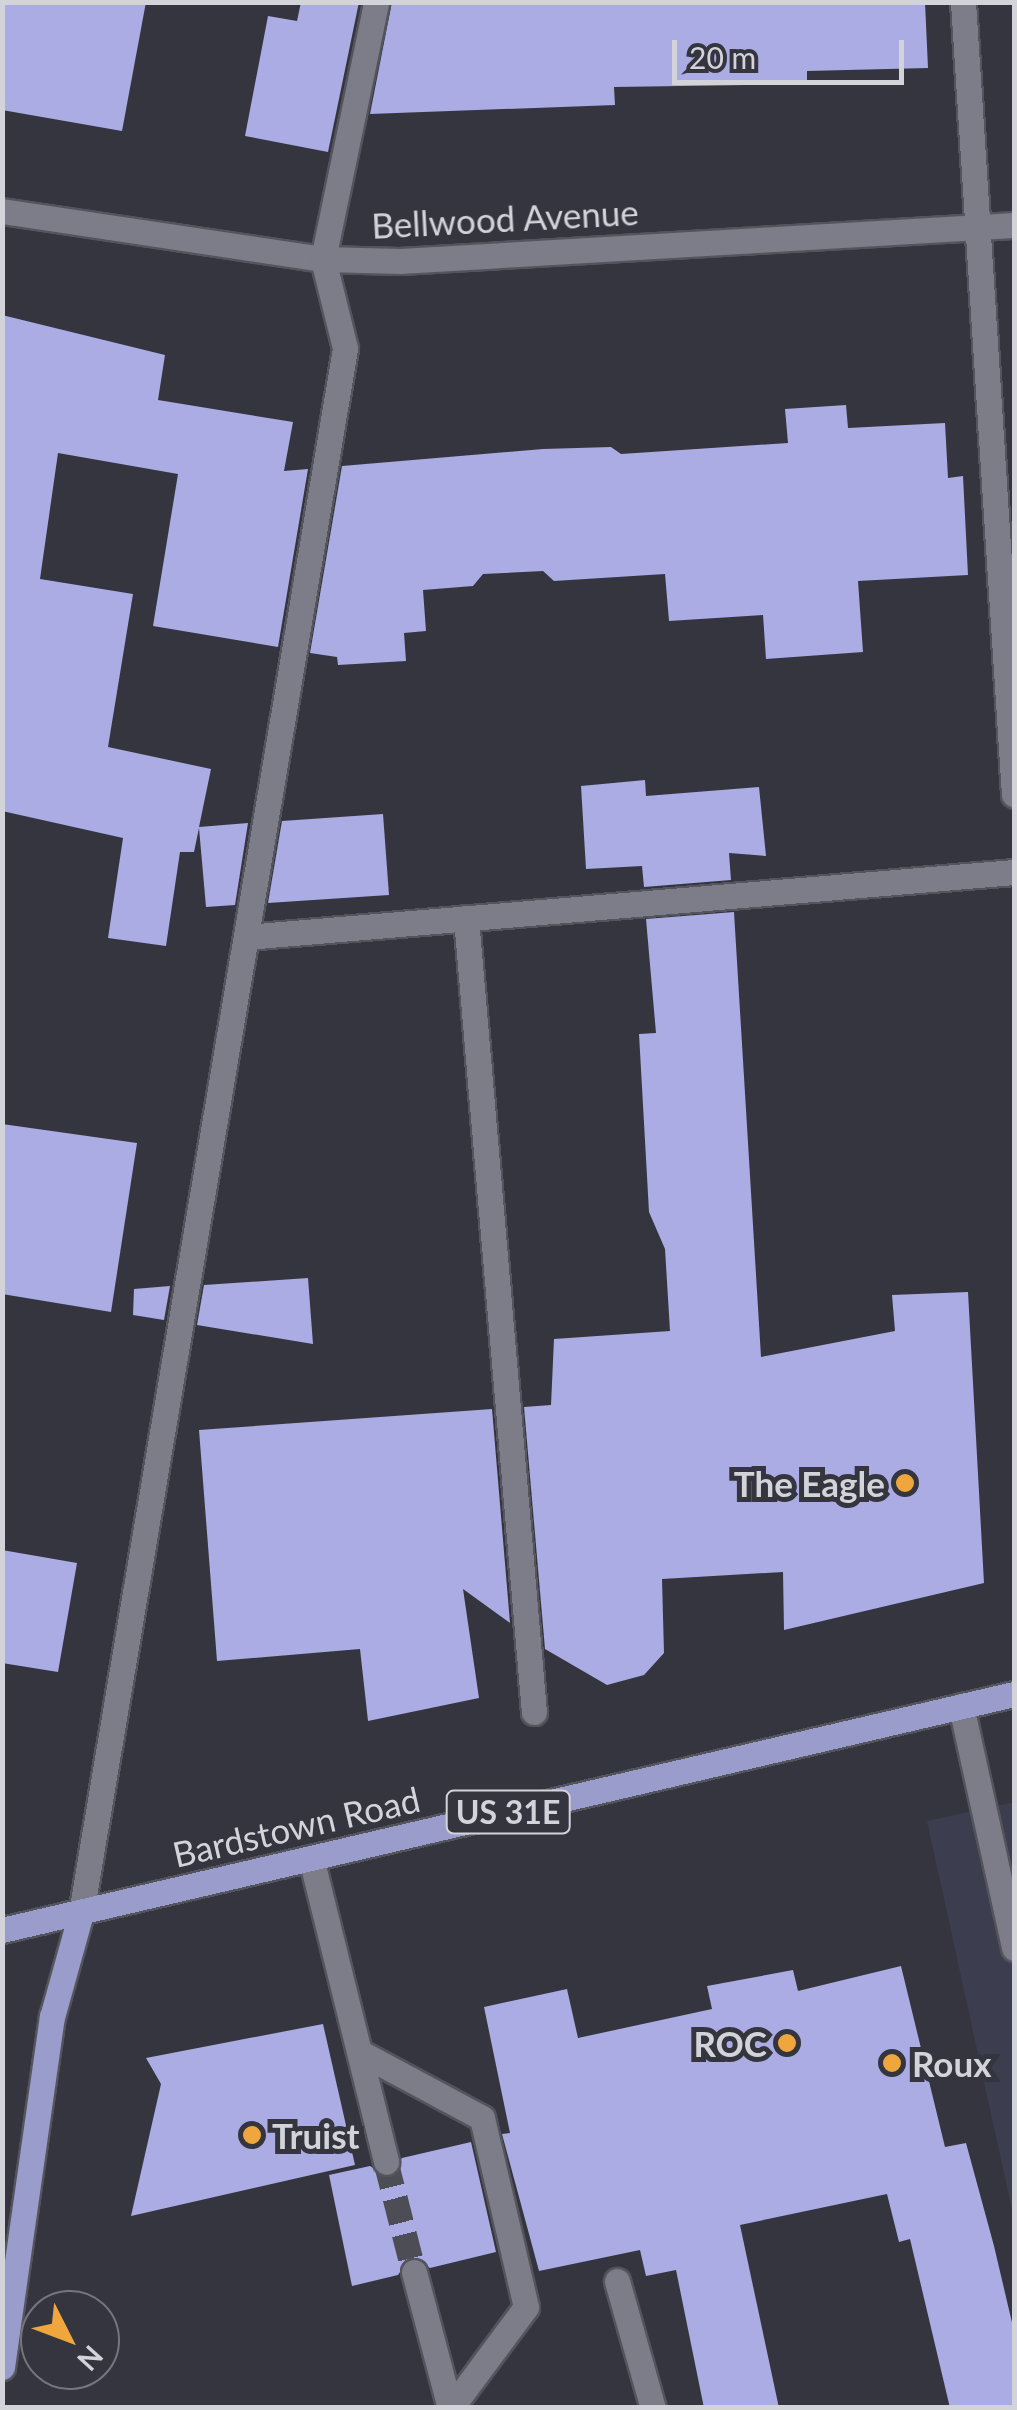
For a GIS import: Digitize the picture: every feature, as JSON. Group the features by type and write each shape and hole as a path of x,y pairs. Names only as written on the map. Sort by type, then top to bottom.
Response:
{"main road":[{"name":"Bardstown Road","path":"2,1930 1014,1694"},
{"path":"2,2368 52,2016 81,1913"}],"street":[{"path":"81,1913 345,348 323,259 376,2"},
{"path":"964,2 974,227 1014,794"},
{"name":"Bellwood Avenue","path":"2,211 323,259 1014,224"},
{"path":"246,937 1014,872"},
{"path":"466,918 534,1712"},
{"path":"962,1706 1014,1948"},
{"path":"310,1858 386,2162"},
{"path":"361,2053 482,2118 526,2307 451,2408"},
{"path":"414,2272 451,2408"},
{"path":"618,2281 653,2408"}],"shaded area":[{"path":"1014,1802 1014,2219 927,1821"}],"building":[{"path":"2,2 146,2 122,131 2,110"},
{"path":"301,2 359,2 328,152 245,136 268,16 297,21"},
{"path":"392,2 925,2 928,68 807,71 807,84 614,87 615,105 370,114"},
{"path":"2,315 165,355 158,400 293,422 284,471 308,469 278,647 153,626 178,474 58,453 40,579 133,594 108,747 211,769 199,827 248,823 235,905 206,907 199,828 194,852 180,852 166,946 108,938 123,838 2,811"},
{"path":"846,405 848,428 945,423 948,478 963,476 968,575 858,581 863,652 766,659 763,615 669,621 665,574 554,581 543,571 483,574 473,586 423,590 426,631 404,633 406,661 338,665 337,657 310,653 342,466 543,449 611,447 621,454 788,443 785,409"},
{"path":"645,780 646,796 759,787 766,856 729,853 731,880 644,887 642,866 586,869 581,786"},
{"path":"383,814 389,895 268,903 282,821"},
{"path":"734,912 761,1357 895,1331 892,1295 968,1292 984,1583 784,1630 783,1572 662,1579 664,1653 644,1675 607,1685 545,1649 524,1407 551,1405 554,1339 670,1331 665,1249 649,1212 639,1034 656,1033 646,919"},
{"path":"2,1124 137,1143 111,1312 2,1294"},
{"path":"308,1278 313,1344 197,1325 204,1285"},
{"path":"170,1286 164,1320 133,1315 134,1289"},
{"path":"492,1409 510,1623 463,1589 479,1698 368,1721 360,1649 217,1661 199,1430"},
{"path":"2,1550 77,1563 58,1672 2,1663"},
{"path":"901,1966 945,2147 966,2143 994,2246 1014,2331 1014,2408 950,2408 910,2239 899,2242 887,2194 740,2225 779,2408 704,2408 676,2270 646,2276 640,2250 539,2271 502,2134 510,2133 484,2007 567,1989 578,2038 712,2009 707,1986 793,1970 798,1991"},
{"path":"323,2024 355,2165 131,2216 161,2084 146,2058"},
{"path":"471,2142 496,2252 430,2268 411,2256 398,2275 352,2286 329,2175 370,2166 389,2178 402,2158"}],"tunnel":[{"path":"386,2162 414,2272"}],"place":[{"name":"The Eagle","path":"905,1483"},
{"name":"ROC","path":"787,2043"},
{"name":"Roux","path":"892,2063"},
{"name":"Truist","path":"252,2135"}]}
